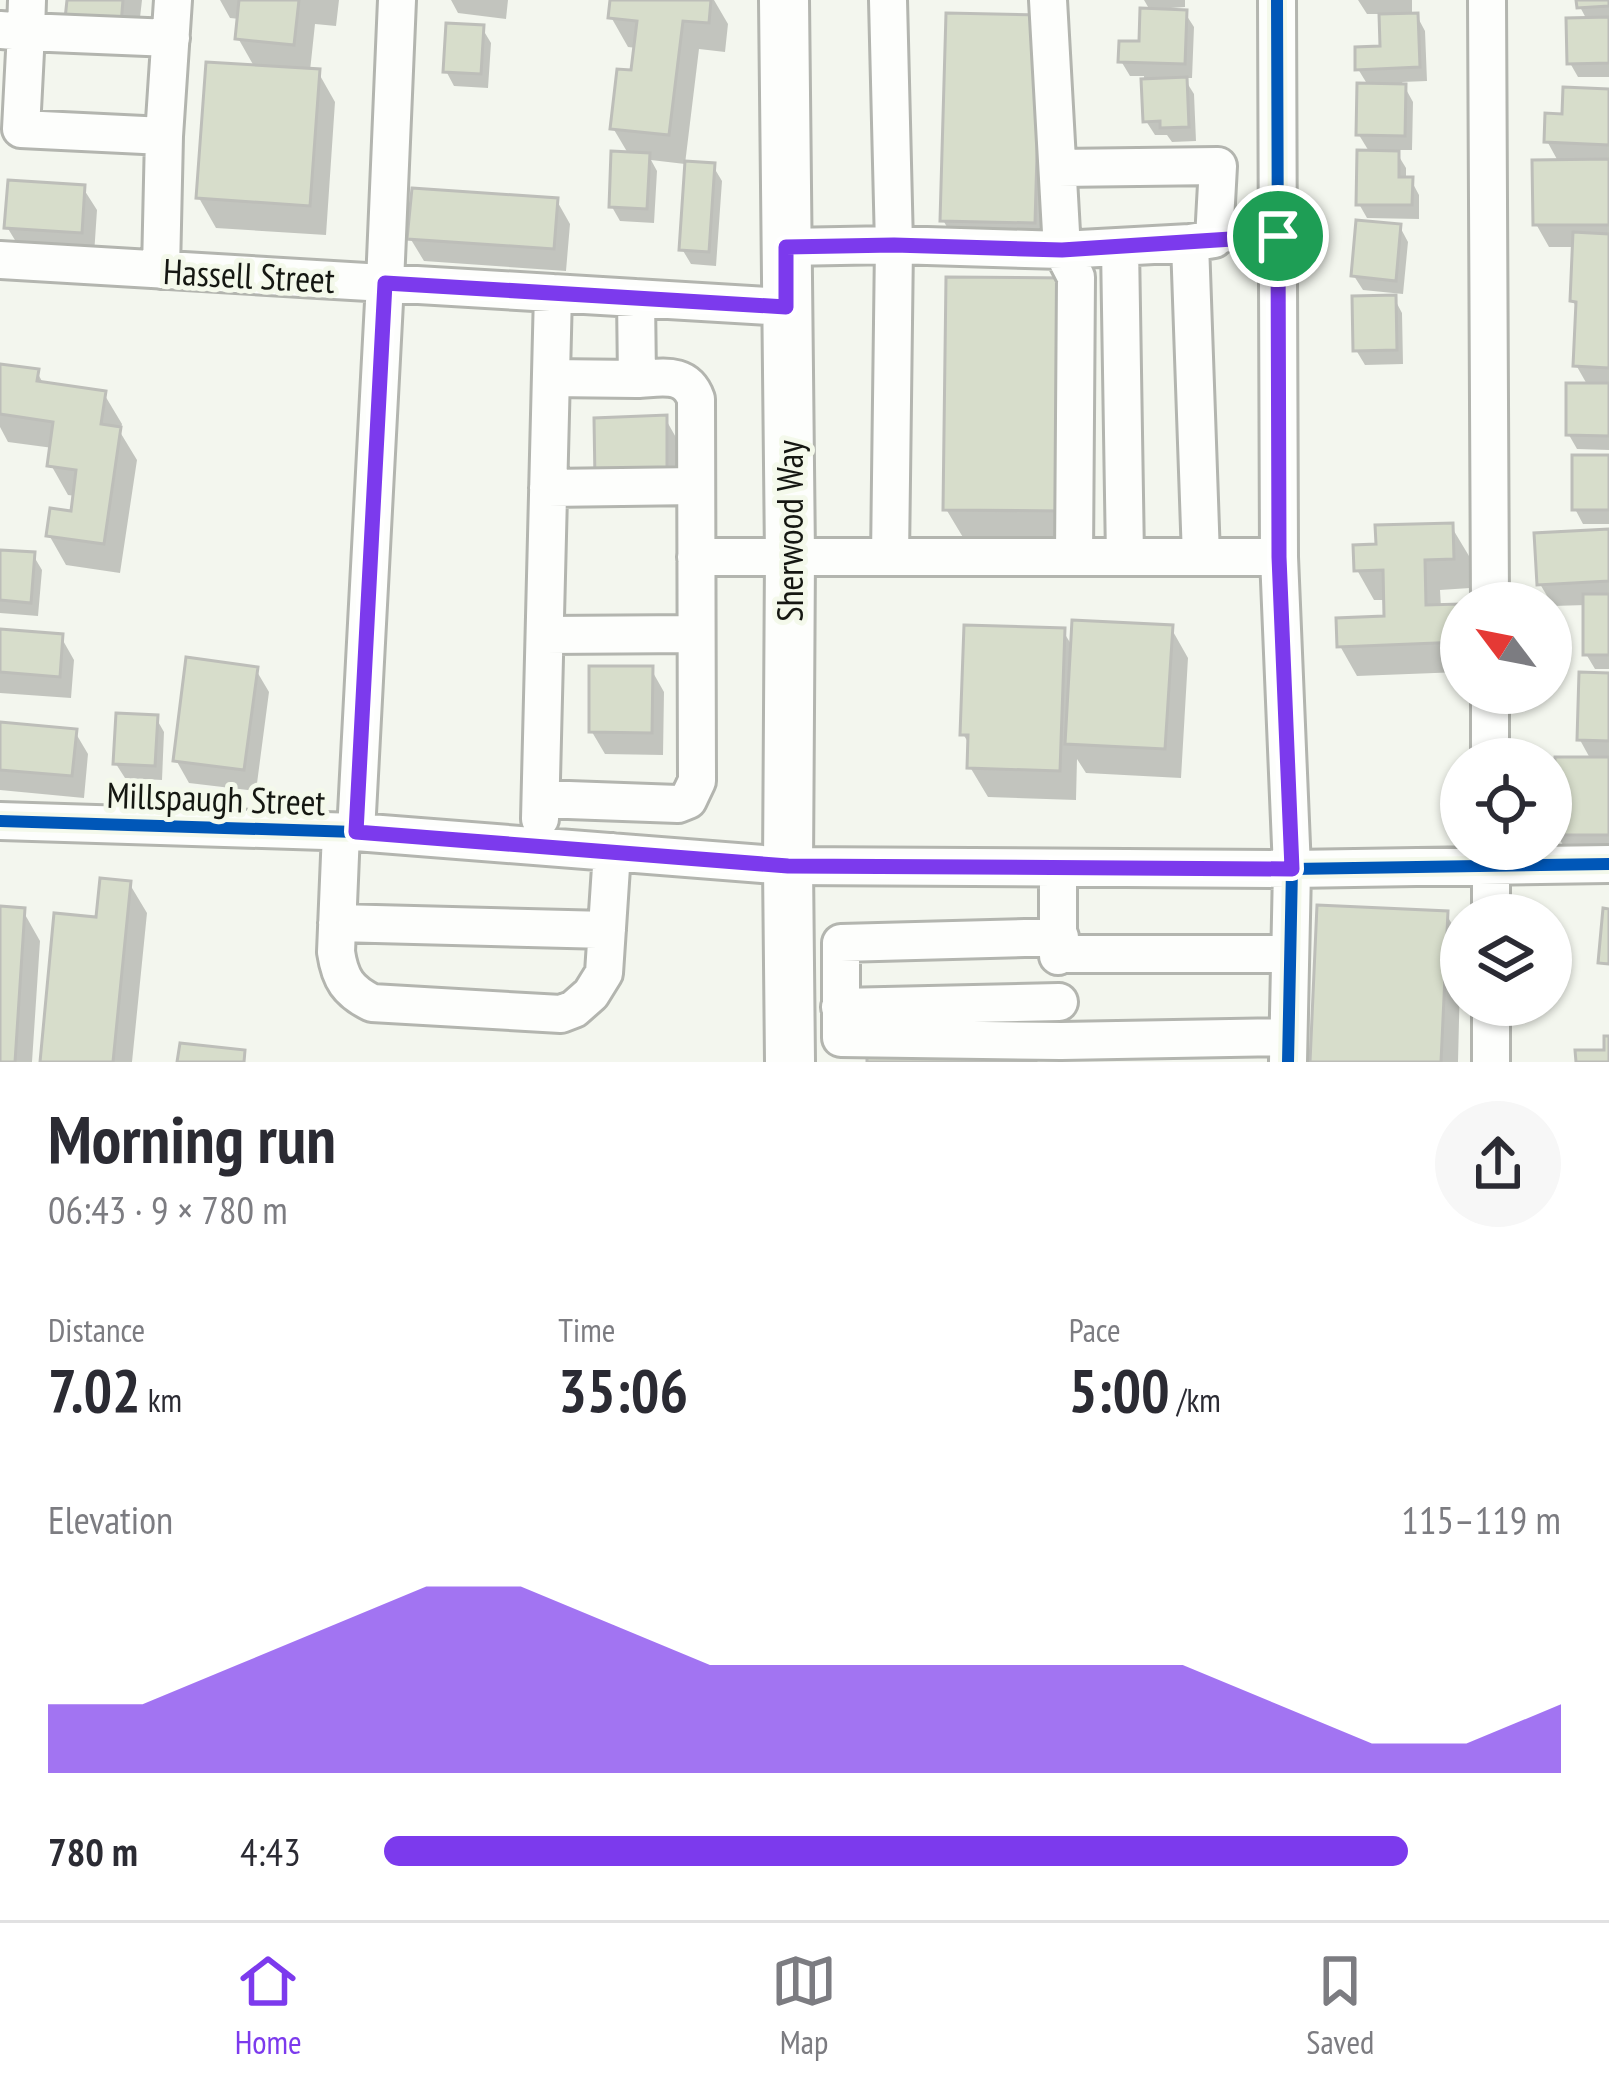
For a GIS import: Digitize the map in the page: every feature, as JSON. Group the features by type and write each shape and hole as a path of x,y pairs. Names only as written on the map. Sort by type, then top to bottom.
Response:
{"main road":[{"name":"Sherwood Way","path":"784,0 790,1050"}],"street":[{"path":"161,270 172,0"},
{"path":"397,0 385,283 349,832 338,923 339,970 354,994 372,1003 561,1014 574,1009 604,973 612,852"},
{"path":"888,0 894,245 890,557"},
{"path":"1048,0 1062,250 1076,277 1074,557"},
{"path":"840,1035 1061,1052 1288,1050 1292,869 1279,557 1277,0"},
{"path":"1487,0 1490,582"},
{"path":"164,136 21,129 18,21 171,38"},
{"path":"1058,168 1218,166 1202,241 1201,557"},
{"path":"786,247 1062,250 1278,236"},
{"path":"1120,247 1125,557"},
{"name":"Hassell Street","path":"0,260 786,307"},
{"path":"540,847 554,292"},
{"path":"636,298 637,379"},
{"path":"541,799 678,803 688,800 697,781 694,391 682,380 551,378"},
{"path":"548,488 696,486"},
{"path":"696,556 1279,557"},
{"path":"545,635 696,634"},
{"path":"653,855 654,802"},
{"name":"Millspaugh Street","path":"0,820 349,832 788,866 1292,869 1440,860"},
{"name":"Millspaugh Street","path":"1572,862 1609,864"},
{"path":"1058,868 1061,1052"},
{"path":"338,923 607,930"},
{"path":"840,1035 841,943"},
{"path":"790,944 1059,945 1290,954"},
{"path":"790,1050 840,1035 1060,1002"},
{"path":"1491,1026 1491,1062"}],"building":[{"path":"67,0 123,0 121,24 65,19"},
{"path":"239,0 299,0 294,45 235,39"},
{"path":"610,0 711,0 709,23 683,21 669,135 610,129 617,69 631,70 637,21 608,18"},
{"path":"1576,0 1609,0 1609,6 1577,8"},
{"path":"1140,8 1187,10 1185,64 1118,62 1119,41 1139,41"},
{"path":"946,13 1041,15 1035,223 940,221"},
{"path":"1418,13 1420,67 1355,70 1355,47 1380,46 1379,14"},
{"path":"1609,17 1609,63 1567,64 1566,18"},
{"path":"446,23 484,25 481,74 443,72"},
{"path":"206,62 320,69 310,206 196,198"},
{"path":"1187,77 1189,127 1160,128 1160,121 1143,122 1141,79"},
{"path":"1357,83 1406,84 1405,136 1356,135"},
{"path":"1563,87 1609,89 1609,145 1544,142 1545,113 1562,114"},
{"path":"1357,150 1399,151 1399,177 1413,177 1412,205 1356,205"},
{"path":"611,151 650,153 647,209 609,207"},
{"path":"1609,159 1609,225 1533,225 1532,160"},
{"path":"685,161 715,163 709,252 679,250"},
{"path":"8,180 85,185 82,233 4,228"},
{"path":"412,188 558,198 554,249 407,239"},
{"path":"1356,220 1401,224 1396,281 1351,276"},
{"path":"1573,232 1609,234 1609,368 1573,366"},
{"path":"946,277 1066,278 1063,511 943,510"},
{"path":"1396,295 1397,350 1353,351 1352,296"},
{"path":"0,364 39,369 37,381 106,391 101,424 121,427 104,544 46,536 50,508 71,511 76,470 47,466 53,422 0,414"},
{"path":"1566,383 1609,383 1609,436 1566,435"},
{"path":"667,415 667,481 595,481 594,418"},
{"path":"1572,455 1609,455 1609,510 1572,510"},
{"path":"1453,523 1454,559 1425,560 1426,605 1440,605 1440,643 1337,647 1336,618 1384,616 1383,570 1354,571 1353,545 1376,544 1375,525"},
{"path":"1609,529 1609,581 1537,582 1534,533"},
{"path":"0,550 35,552 31,603 0,600"},
{"path":"1583,594 1609,594 1609,655 1583,655"},
{"path":"1072,620 1173,625 1165,749 1065,744"},
{"path":"964,625 1065,628 1060,771 967,768 968,735 960,735"},
{"path":"0,629 63,634 60,677 0,672"},
{"path":"186,657 258,667 244,770 173,761"},
{"path":"589,666 653,666 652,733 589,732"},
{"path":"1579,672 1609,673 1609,741 1577,740"},
{"path":"116,713 158,715 155,766 113,764"},
{"path":"0,722 77,729 72,776 0,770"},
{"path":"1572,757 1609,757 1609,835 1572,835"},
{"path":"100,878 131,881 113,1062 40,1062 54,913 96,917"},
{"path":"1317,905 1440,911 1441,1062 1310,1062"},
{"path":"0,906 25,908 15,1062 0,1062"},
{"path":"1603,908 1609,909 1609,964 1598,963"},
{"path":"1604,1036 1609,1036 1609,1062 1576,1062 1575,1050 1604,1050"},
{"path":"180,1043 245,1050 244,1062 177,1062"},
{"path":"867,1055 1036,1060 1036,1062 867,1062"}],"cycle path":[{"path":"1277,0 1279,557 1292,869 1288,1062"},
{"path":"0,821 356,832 788,866 1292,869 1609,864"}],"route":[{"path":"1278,236 1279,557 1292,869 788,866 356,832 385,283 786,307 786,247 1062,250 1278,236"}]}
